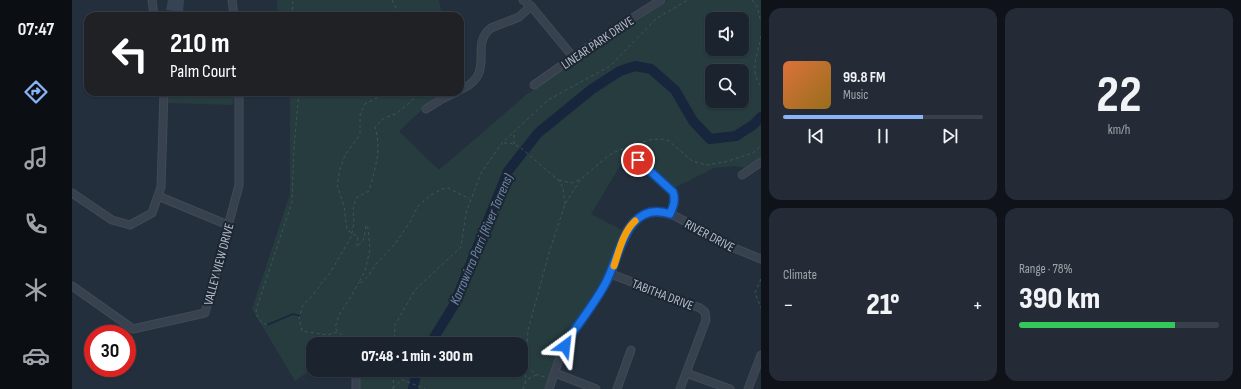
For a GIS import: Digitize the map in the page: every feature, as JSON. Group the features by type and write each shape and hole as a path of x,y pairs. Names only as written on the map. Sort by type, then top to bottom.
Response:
{"street":[{"path":"152,0 154,12"},
{"path":"232,0 234,12"},
{"path":"523,0 531,6 574,58"},
{"name":"LINEAR PARK DRIVE","path":"534,85 661,0"},
{"path":"464,88 478,78 480,73 483,42 488,31 519,17 531,6"},
{"path":"72,193 112,220 130,225 152,214 161,187 164,96"},
{"name":"VALLEY VIEW DRIVE","path":"72,286 133,330 204,313 239,185 239,96"},
{"path":"426,109 448,96"},
{"path":"638,160 673,192 674,204 670,214"},
{"path":"742,175 761,162"},
{"path":"158,196 228,225"},
{"name":"RIVER DRIVE","path":"549,389 569,338 599,295 611,274 625,235 638,218 648,213 660,212 670,214 734,248 761,259"},
{"name":"TABITHA DRIVE","path":"611,274 700,308 705,312 706,320 680,389"},
{"path":"617,389 631,350"},
{"path":"748,389 761,355"},
{"path":"686,373 730,389"},
{"path":"554,376 596,389"},
{"path":"356,377 356,389"}],"path":[{"path":"292,12 293,0"},
{"path":"392,0 398,12"},
{"path":"394,337 395,325 415,290 461,247 466,213 481,173 502,143 548,100 610,66 657,18 688,0"},
{"path":"752,0 756,6 761,22"},
{"path":"761,36 754,71 757,82 761,86"},
{"path":"267,325 257,318 256,310 292,202 294,147 299,96"},
{"path":"342,337 337,332 335,323 365,271 370,249 368,228 366,225 364,239 357,247 358,237 347,230 344,206 337,185 340,169 345,155 360,135 360,115 365,104 380,96"},
{"path":"337,332 328,335 302,331 299,318 303,305 313,296 330,273 352,237 354,223 353,210 356,198 368,191 376,164 379,139 375,127 384,118 396,114 416,96"},
{"path":"514,132 514,144"},
{"path":"528,337 531,318 549,253 565,204 581,179 608,156 617,151 649,140 660,139 669,141 692,162 706,165 725,162 753,153 761,146"},
{"path":"502,143 510,143 520,147 558,180 563,187 565,204"},
{"path":"635,145 638,160"},
{"path":"558,180 571,182 581,179"},
{"path":"358,282 360,283 368,276 376,264 395,244 410,222 418,206 431,195 442,188 448,188 471,200"},
{"path":"761,279 755,293 761,308"},
{"path":"528,368 537,375"},
{"path":"523,389 528,379 537,375 554,376"},
{"path":"393,389 394,377"},
{"path":"400,377 411,384 425,389"},
{"path":"525,377 525,385"},
{"path":"393,389 403,380"}],"green space":[{"path":"277,0 439,0 441,12 278,12"},
{"path":"668,0 761,0 761,160 755,162 747,168 734,166 714,168 674,188 636,154 626,165 620,166 591,214 624,231 608,272 599,289 567,336 547,389 359,389 359,377 528,377 528,337 306,337 306,373 295,381 252,309 290,194 290,96 436,96 399,131 439,170 527,94"},
{"path":"168,96 234,96 233,105 169,103"}],"building":[{"path":"168,0 184,0 183,12 166,10"}],"waterway":[{"name":"Karrawirra Parri (River Torrens)","path":"434,337 454,305 508,171 538,133 592,89 620,71 635,66 651,69 675,90 693,121 710,139 736,136 753,125 761,117"},
{"path":"267,325 293,314 300,316"},
{"name":"Karrawirra Parri (River Torrens)","path":"413,389 416,377"}],"slow traffic":[{"path":"614,266 625,235 635,221"}],"route":[{"path":"565,346 611,274 629,228 638,218 648,213 660,212 670,214 674,204 673,192 638,160"}]}
